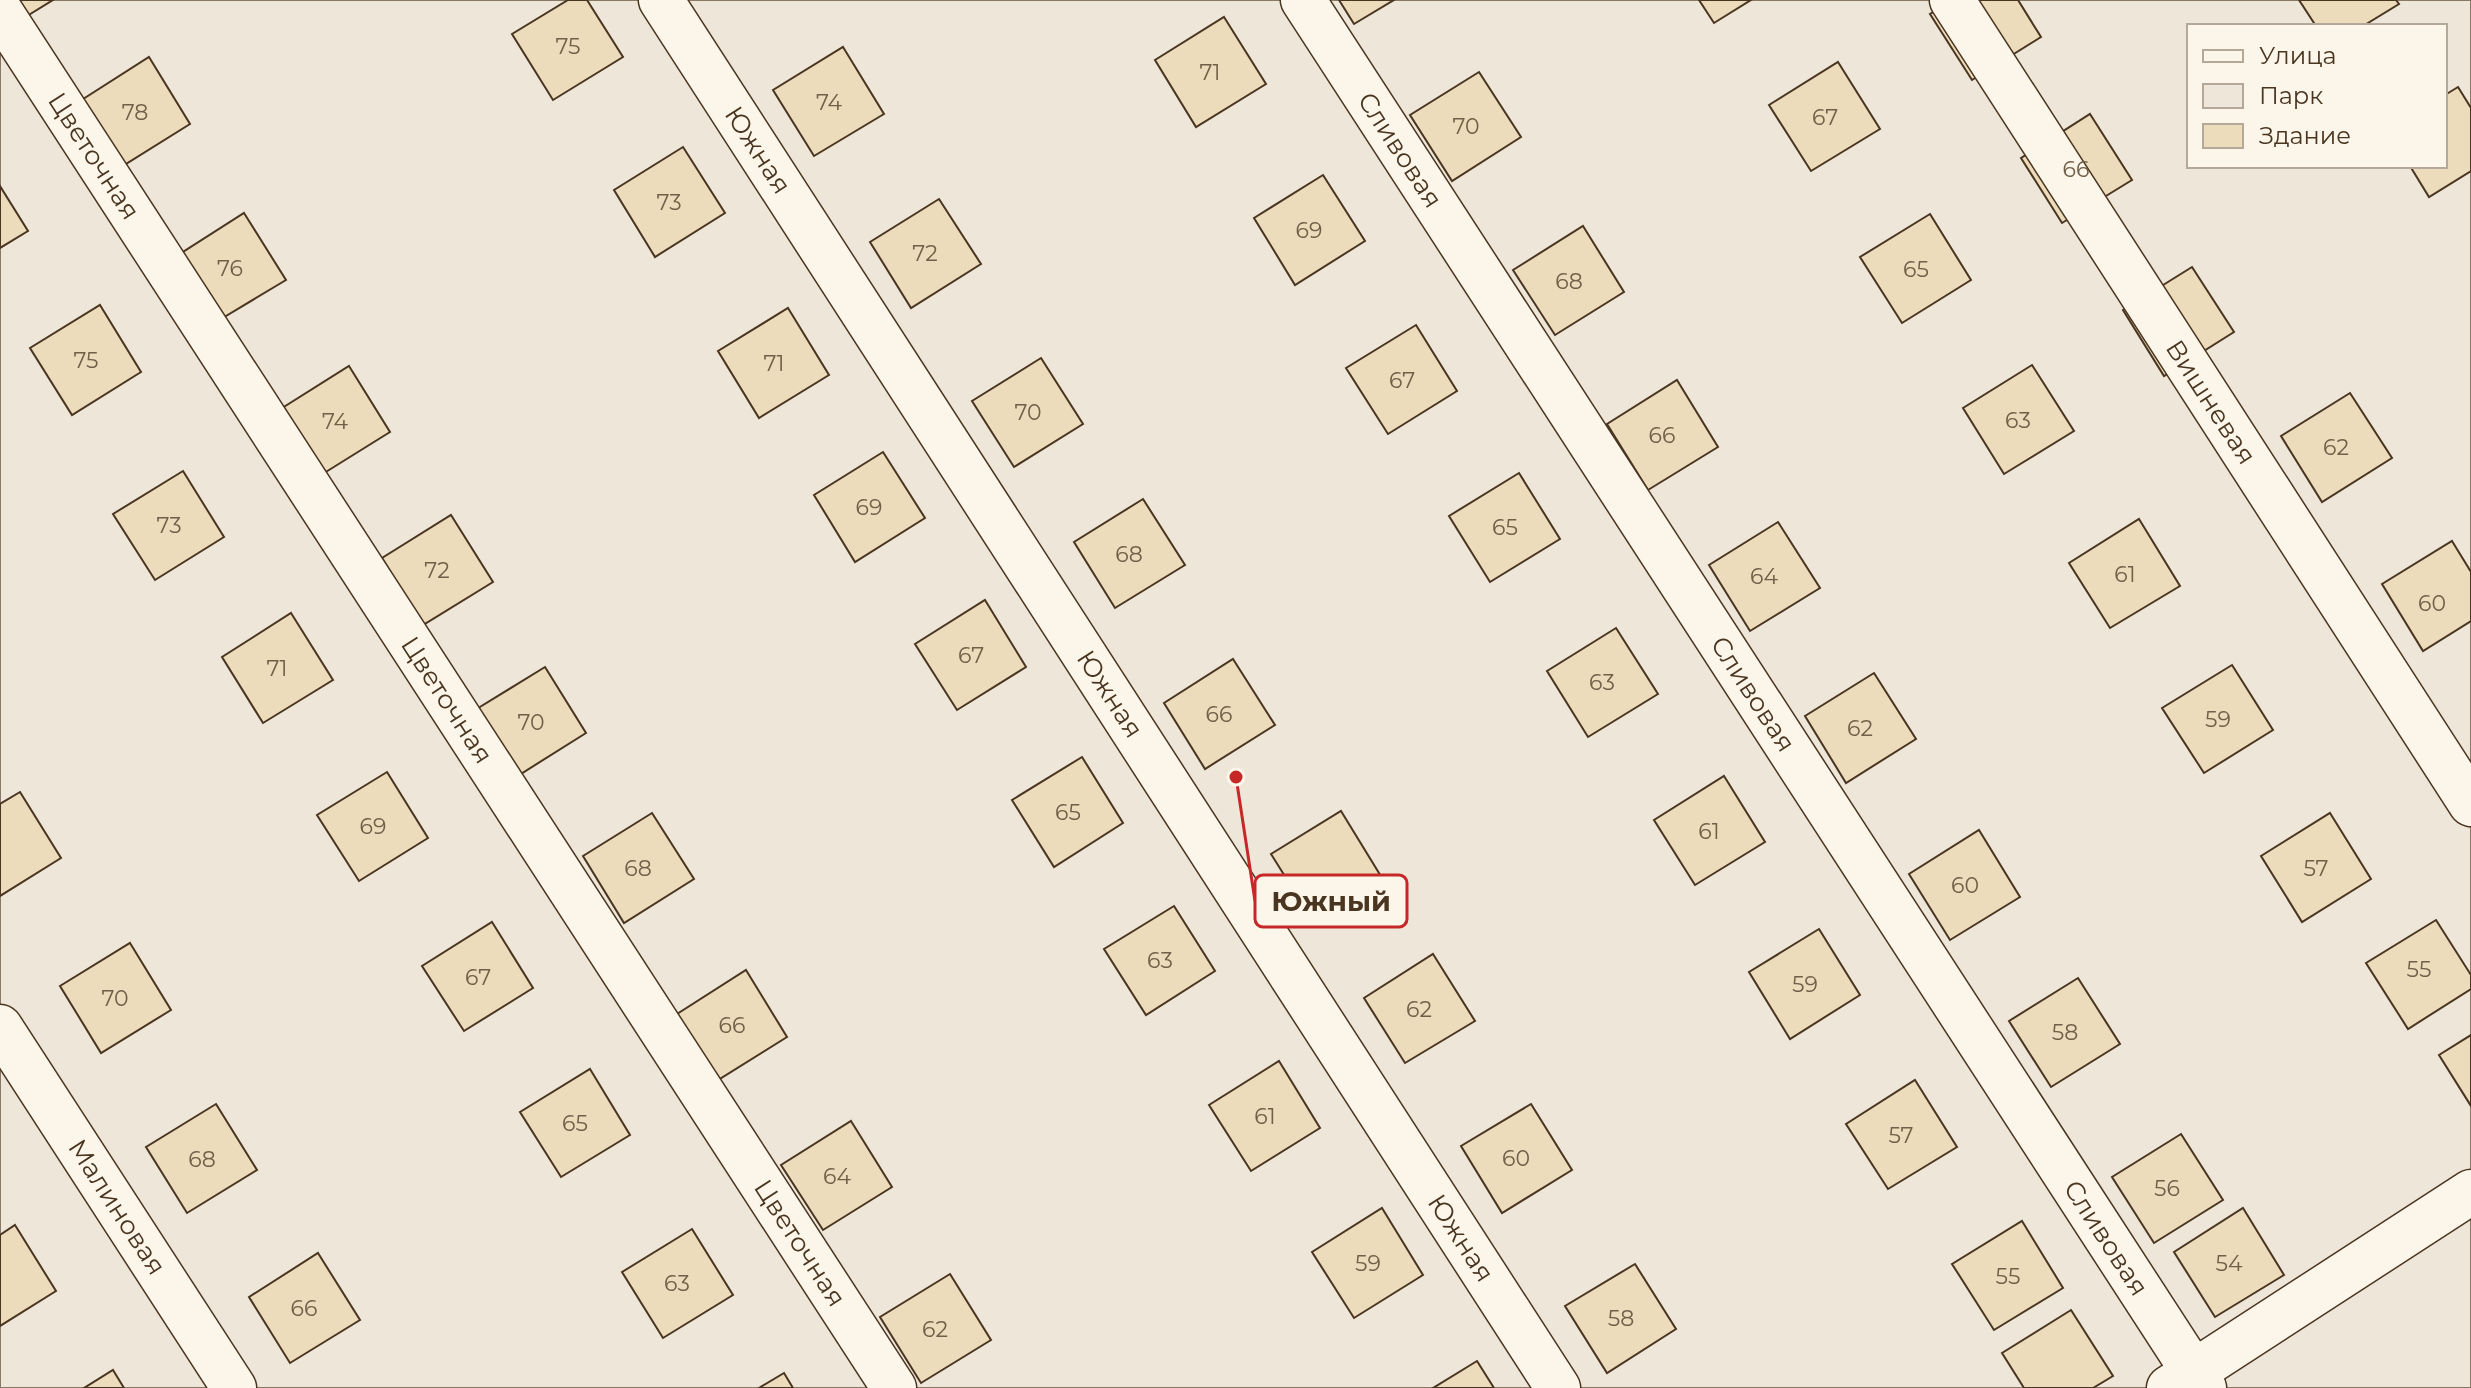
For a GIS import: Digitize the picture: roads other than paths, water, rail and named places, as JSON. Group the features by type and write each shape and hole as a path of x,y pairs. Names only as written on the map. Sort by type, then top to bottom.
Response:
{"street":[{"name":"Южная","path":"661,0 1558,1388"},
{"name":"Сливовая","path":"1303,0 2189,1383"},
{"name":"Вишневая","path":"1952,0 2471,804"},
{"name":"Цветочная","path":"0,11 894,1388"},
{"name":"Малиновая","path":"0,1027 234,1388"},
{"path":"2189,1383 2471,1192"}],"place":[{"name":"Южный","path":"1236,777"}]}
